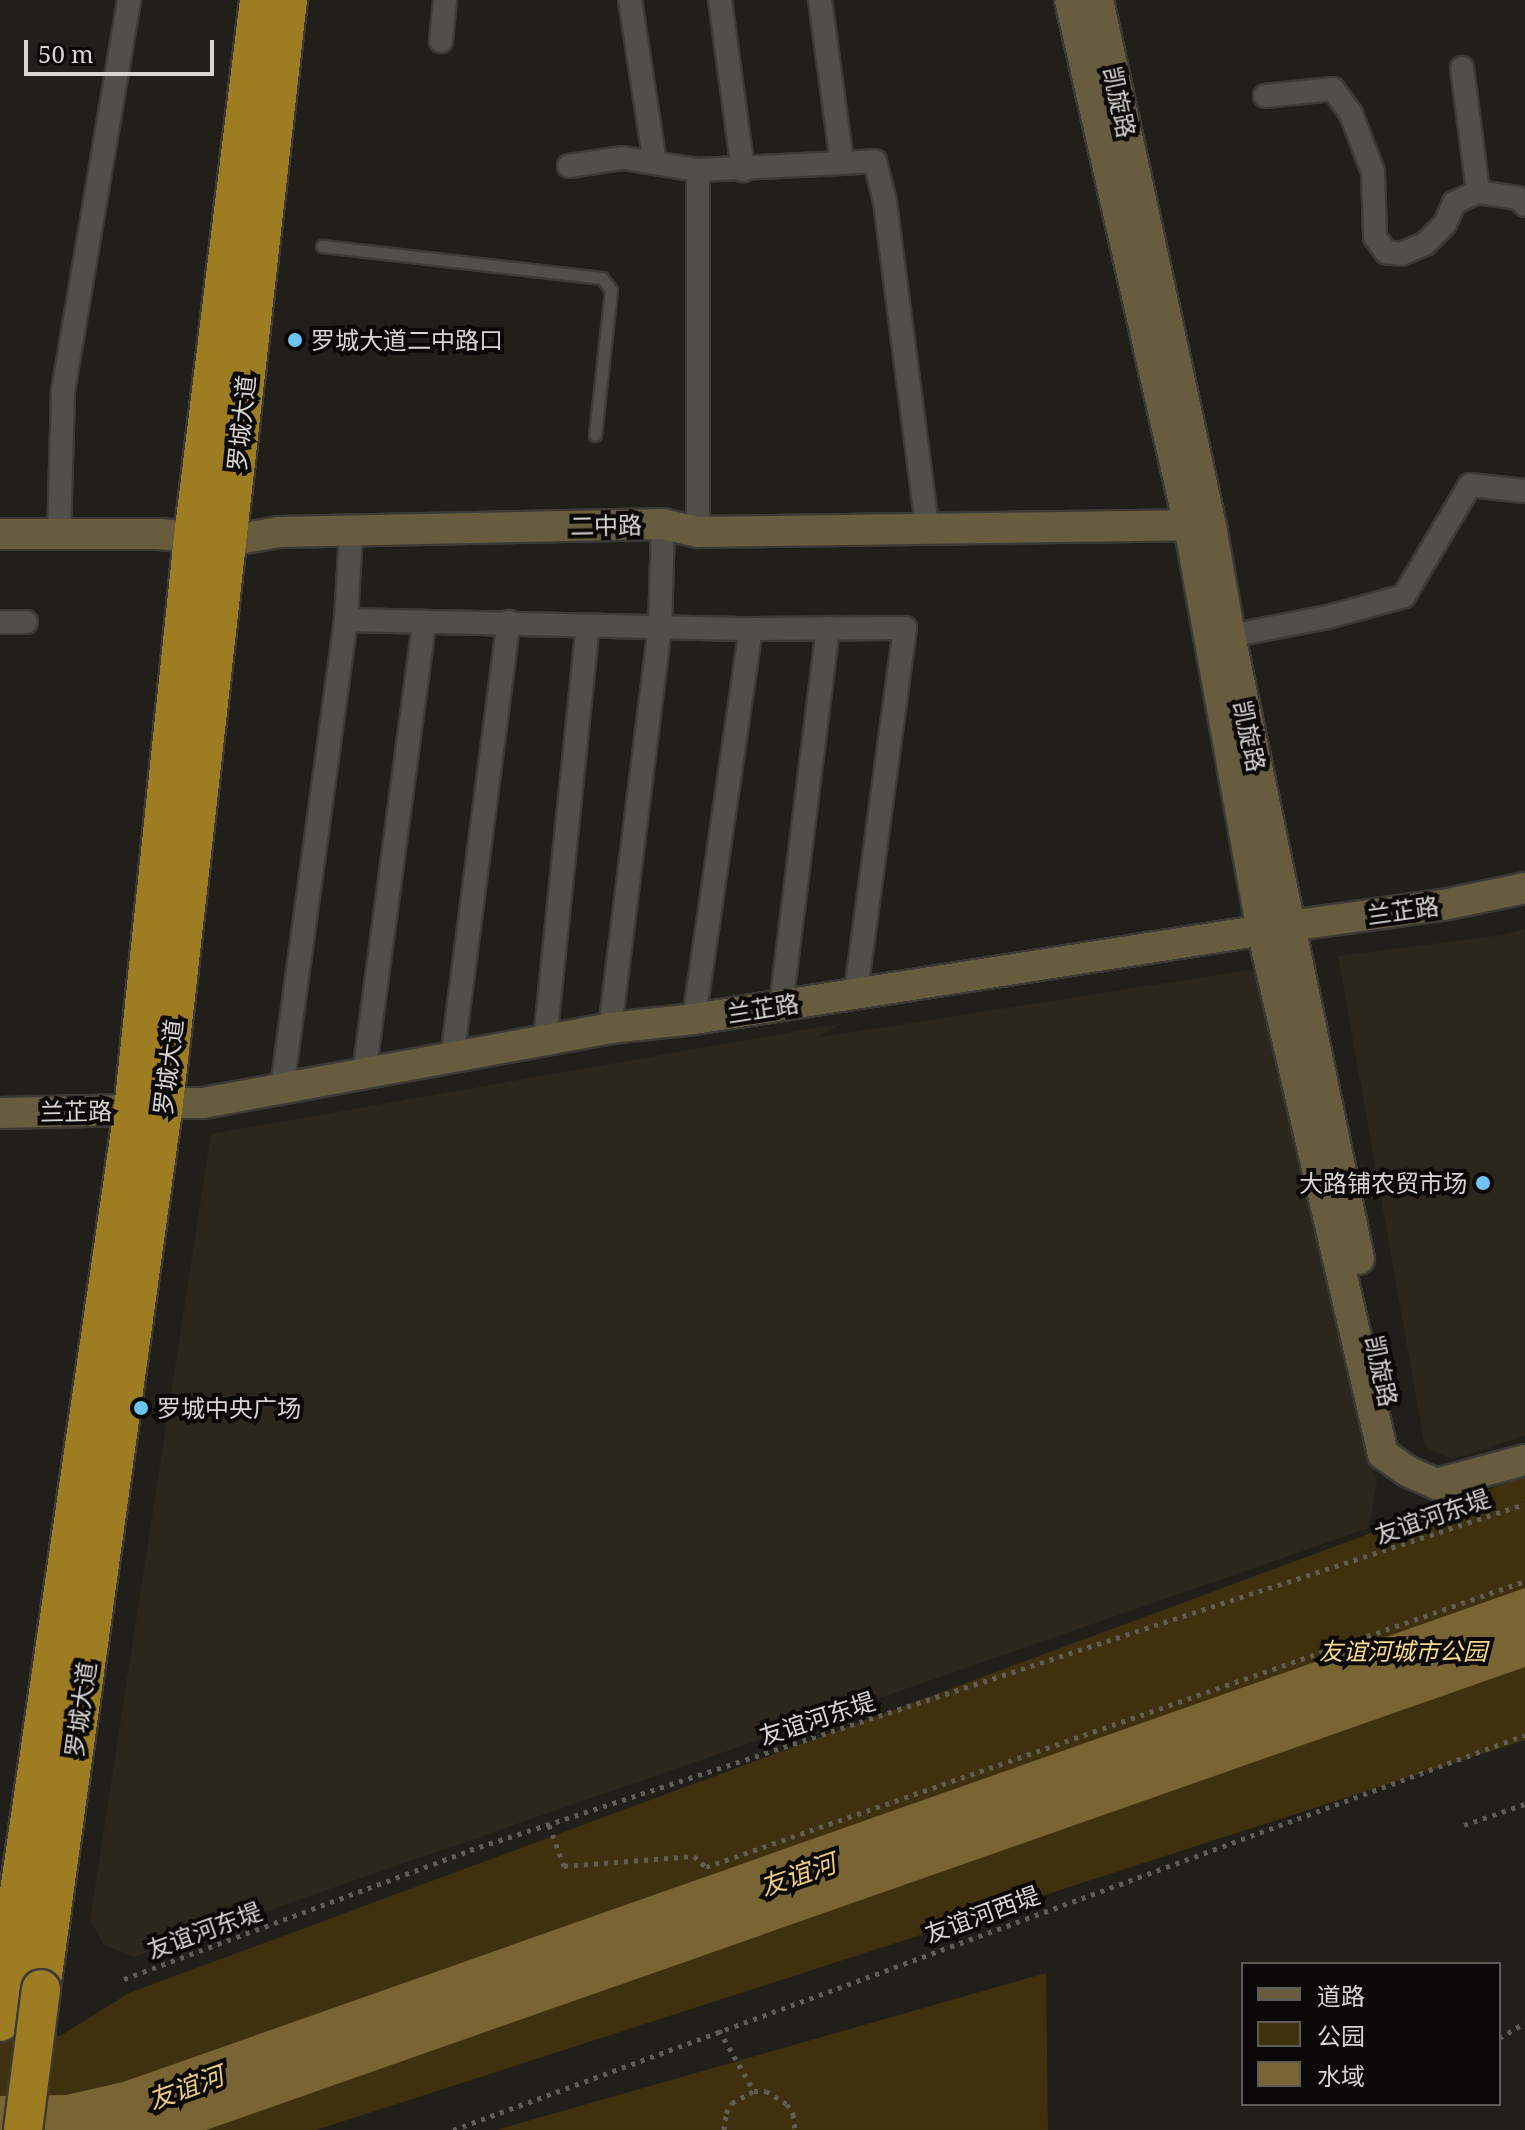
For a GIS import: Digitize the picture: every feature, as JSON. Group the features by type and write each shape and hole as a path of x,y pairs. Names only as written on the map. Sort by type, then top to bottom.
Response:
{"highway":[{"name":"罗城大道","path":"23,2130 10,1991 148,1107 210,539 259,0"},
{"name":"罗城大道","path":"210,539 288,0"}],"street":[{"path":"59,536 63,391 129,0"},
{"path":"441,41 445,0"},
{"path":"630,0 655,163"},
{"path":"720,0 743,170"},
{"path":"820,0 842,163"},
{"path":"1070,0 1200,525 1276,928"},
{"name":"凯旋路","path":"1098,0 1200,525 1230,636 1276,928 1396,1436 1407,1471 1436,1484 1525,1460"},
{"path":"1462,68 1478,192"},
{"path":"1265,96 1333,89 1351,114 1373,172 1375,237 1386,252 1401,254 1425,244 1445,224 1454,203 1478,192 1518,198 1525,205"},
{"path":"569,166 623,158 698,170 875,161 885,202 927,527"},
{"path":"698,170 698,532"},
{"path":"1230,636 1328,617 1404,596 1470,485 1525,491"},
{"path":"610,1028 660,627 663,524"},
{"name":"二中路","path":"0,534 210,539 279,532 663,524 698,532 1200,525"},
{"path":"282,1087 346,620 351,532"},
{"path":"346,620 751,629 905,628 856,992"},
{"path":"0,622 26,622"},
{"path":"364,1074 424,622"},
{"path":"452,1058 509,622"},
{"path":"545,1040 588,625"},
{"path":"781,1005 828,628"},
{"path":"694,1019 751,629"},
{"name":"兰芷路","path":"0,1113 203,1103 610,1028 694,1019 1443,905 1525,888"}],"lane":[{"path":"322,246 602,278 611,290 595,435"}],"path":[{"name":"友谊河东堤","path":"124,1979 549,1824 1525,1504"},
{"path":"549,1824 564,1866 694,1856 706,1867 1525,1581"},
{"name":"友谊河西堤","path":"453,2130 1525,1735"},
{"path":"1464,1825 1525,1804"},
{"path":"1501,2037 1525,2023"},
{"path":"719,2030 754,2091"},
{"path":"724,2130 726,2113 732,2103 754,2091 766,2091 787,2104 793,2114 795,2130"}],"shaded area":[{"path":"1525,929 1525,1435 1453,1459 1425,1447 1338,956 1502,935"},
{"name":"罗城中央广场","path":"1249,970 1266,976 1377,1483 1369,1528 134,1957 104,1945 90,1920 211,1134 843,1023 815,1038"}],"green space":[{"name":"友谊河城市公园","path":"1525,1476 1525,1740 316,2130 0,2130 0,2032 60,2036 129,1993"},
{"path":"1046,1973 1048,2130 497,2130 510,2126"}],"water":[{"name":"友谊河","path":"1525,1588 1525,1667 206,2130 0,2130 0,2096 66,2095 123,2082"}],"place":[{"name":"罗城大道二中路口","path":"295,340"},
{"name":"大路铺农贸市场","path":"1483,1183"},
{"name":"罗城中央广场","path":"141,1408"}]}
